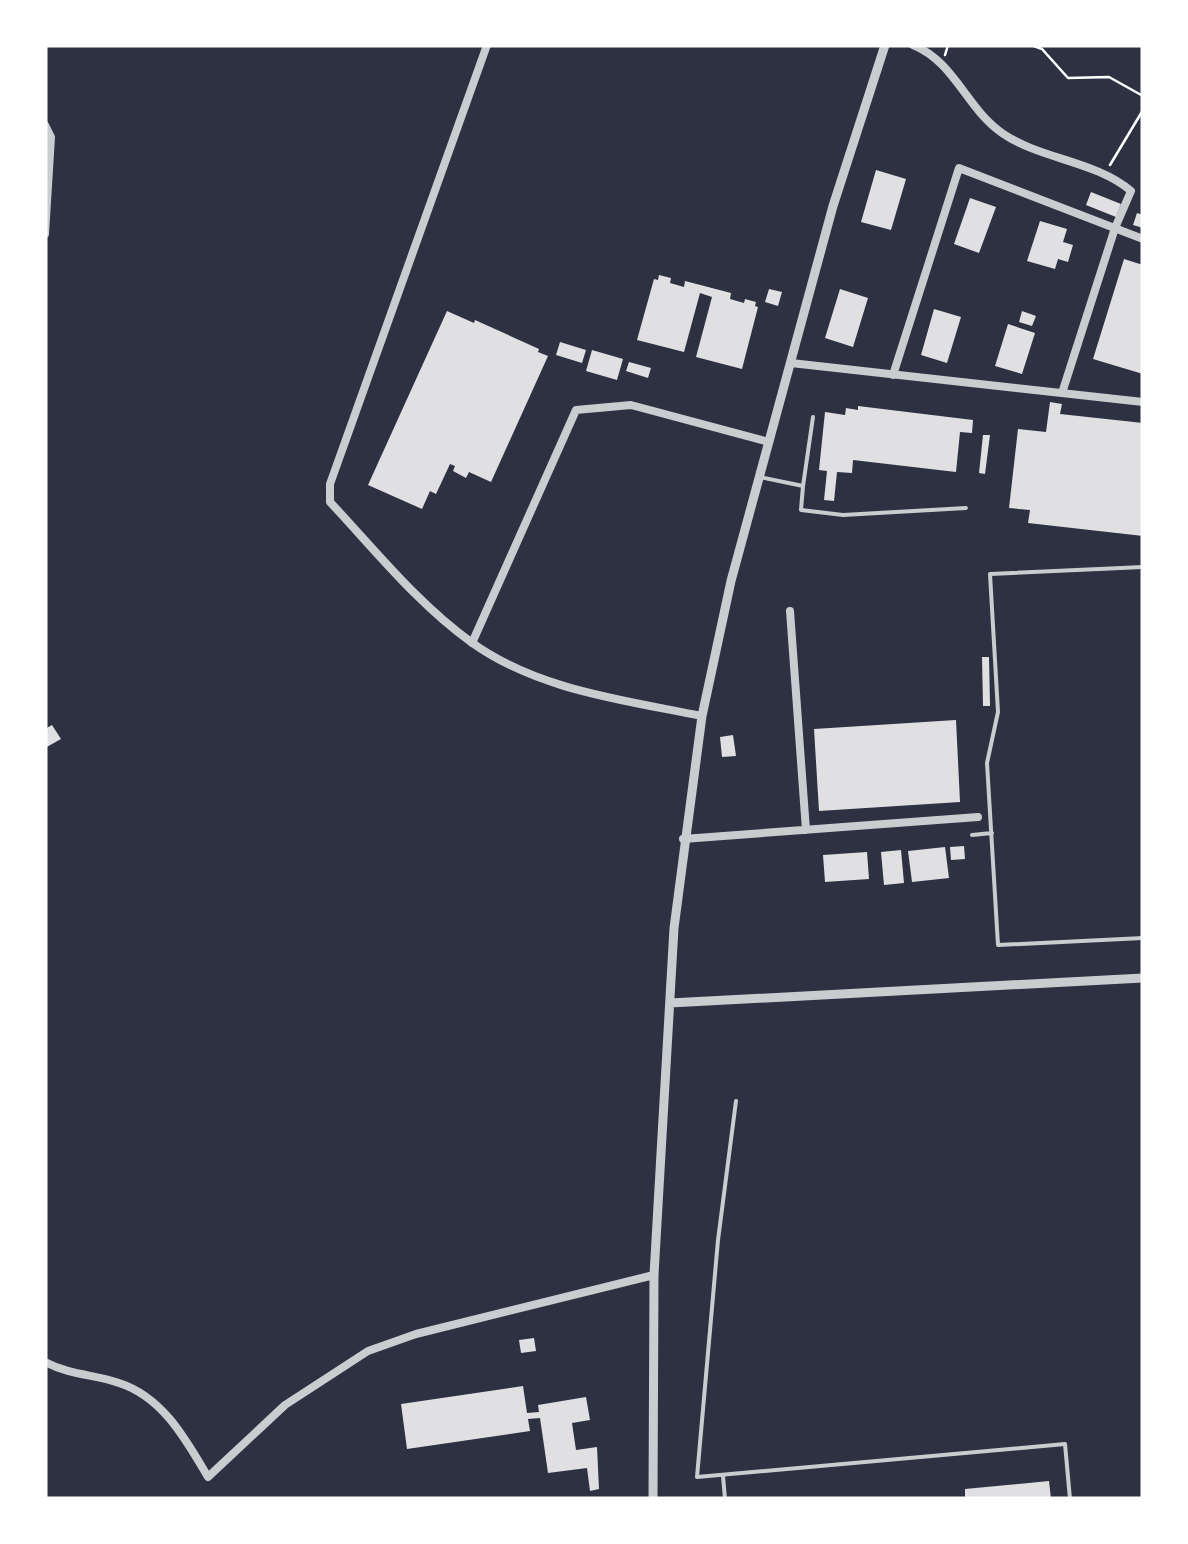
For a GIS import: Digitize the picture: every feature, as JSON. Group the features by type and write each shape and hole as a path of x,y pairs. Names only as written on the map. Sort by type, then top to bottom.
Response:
{"street":[{"path":"488,45 330,484 330,502 436,614 502,662 562,686 702,716"},
{"path":"653,1499 654,1275 670,1003 684,839 702,716 731,581 768,442 833,206 885,45"},
{"path":"913,45 940,60 992,126 1007,137 1131,191 1115,228 1062,393"},
{"path":"45,125 52,138 45,234"},
{"path":"893,376 959,168 1143,238"},
{"path":"792,362 1143,402"},
{"path":"472,643 576,410 631,404 768,442"},
{"path":"790,611 806,830"},
{"path":"684,839 978,817"},
{"path":"670,1003 1143,978"},
{"path":"45,1362 82,1376 118,1382 146,1395 169,1417 208,1477 285,1405 368,1351 416,1334 654,1275"}],"lane":[{"path":"813,417 801,510 843,515 966,508"},
{"path":"760,477 803,486"},
{"path":"1143,567 990,574 998,712 987,763 998,945 1143,938"},
{"path":"972,835 992,833"},
{"path":"736,1101 718,1240 697,1477 1064,1444 1070,1499"},
{"path":"723,1476 725,1499"}],"path":[{"path":"1032,45 1042,49 1068,78 1109,77 1143,96"},
{"path":"1103,176 1143,110"}],"building":[{"path":"876,170 906,179 891,230 861,222"},
{"path":"1091,192 1121,204 1116,217 1086,205"},
{"path":"970,198 996,207 979,253 954,244"},
{"path":"1137,213 1143,215 1143,228 1133,225"},
{"path":"1040,221 1067,229 1063,242 1073,245 1068,262 1058,259 1055,269 1027,261"},
{"path":"1124,259 1143,265 1143,374 1093,359"},
{"path":"659,275 684,287 685,281 731,293 730,299 756,302 742,369 696,357 712,297 700,293 684,352 637,340 654,279 658,280"},
{"path":"769,289 782,292 778,306 765,302"},
{"path":"840,289 868,298 853,347 825,338"},
{"path":"934,309 961,317 947,363 921,355"},
{"path":"447,311 474,323 475,320 548,356 491,482 469,472 466,478 453,471 455,466 450,464 436,494 430,491 422,509 368,485"},
{"path":"1022,311 1036,316 1032,326 1019,322"},
{"path":"1008,324 1035,333 1022,374 995,366"},
{"path":"560,342 586,350 582,363 556,355"},
{"path":"592,350 623,359 617,380 586,371"},
{"path":"629,362 651,368 648,378 626,371"},
{"path":"1050,402 1062,404 1060,414 1143,423 1143,536 1028,523 1030,510 1009,508 1018,429 1046,432"},
{"path":"858,406 973,420 972,433 960,432 956,472 853,460 852,473 837,472 834,501 824,500 827,471 819,470 825,412 845,415 846,408 858,410"},
{"path":"983,435 990,435 985,474 979,473"},
{"path":"982,657 989,657 990,706 983,706"},
{"path":"956,720 960,802 819,811 814,729"},
{"path":"52,725 61,739 45,748 45,729"},
{"path":"733,735 736,756 722,757 720,737"},
{"path":"964,846 965,859 951,860 950,847"},
{"path":"945,847 949,878 912,882 908,851"},
{"path":"901,850 904,883 884,885 881,852"},
{"path":"867,852 869,879 825,882 823,855"},
{"path":"534,1338 536,1351 521,1353 519,1340"},
{"path":"523,1386 527,1413 539,1412 538,1405 586,1397 590,1420 572,1423 576,1450 597,1447 599,1489 590,1491 587,1468 548,1473 540,1418 528,1419 530,1431 407,1449 401,1404"},
{"path":"1049,1481 1051,1499 965,1499 965,1489"}]}
